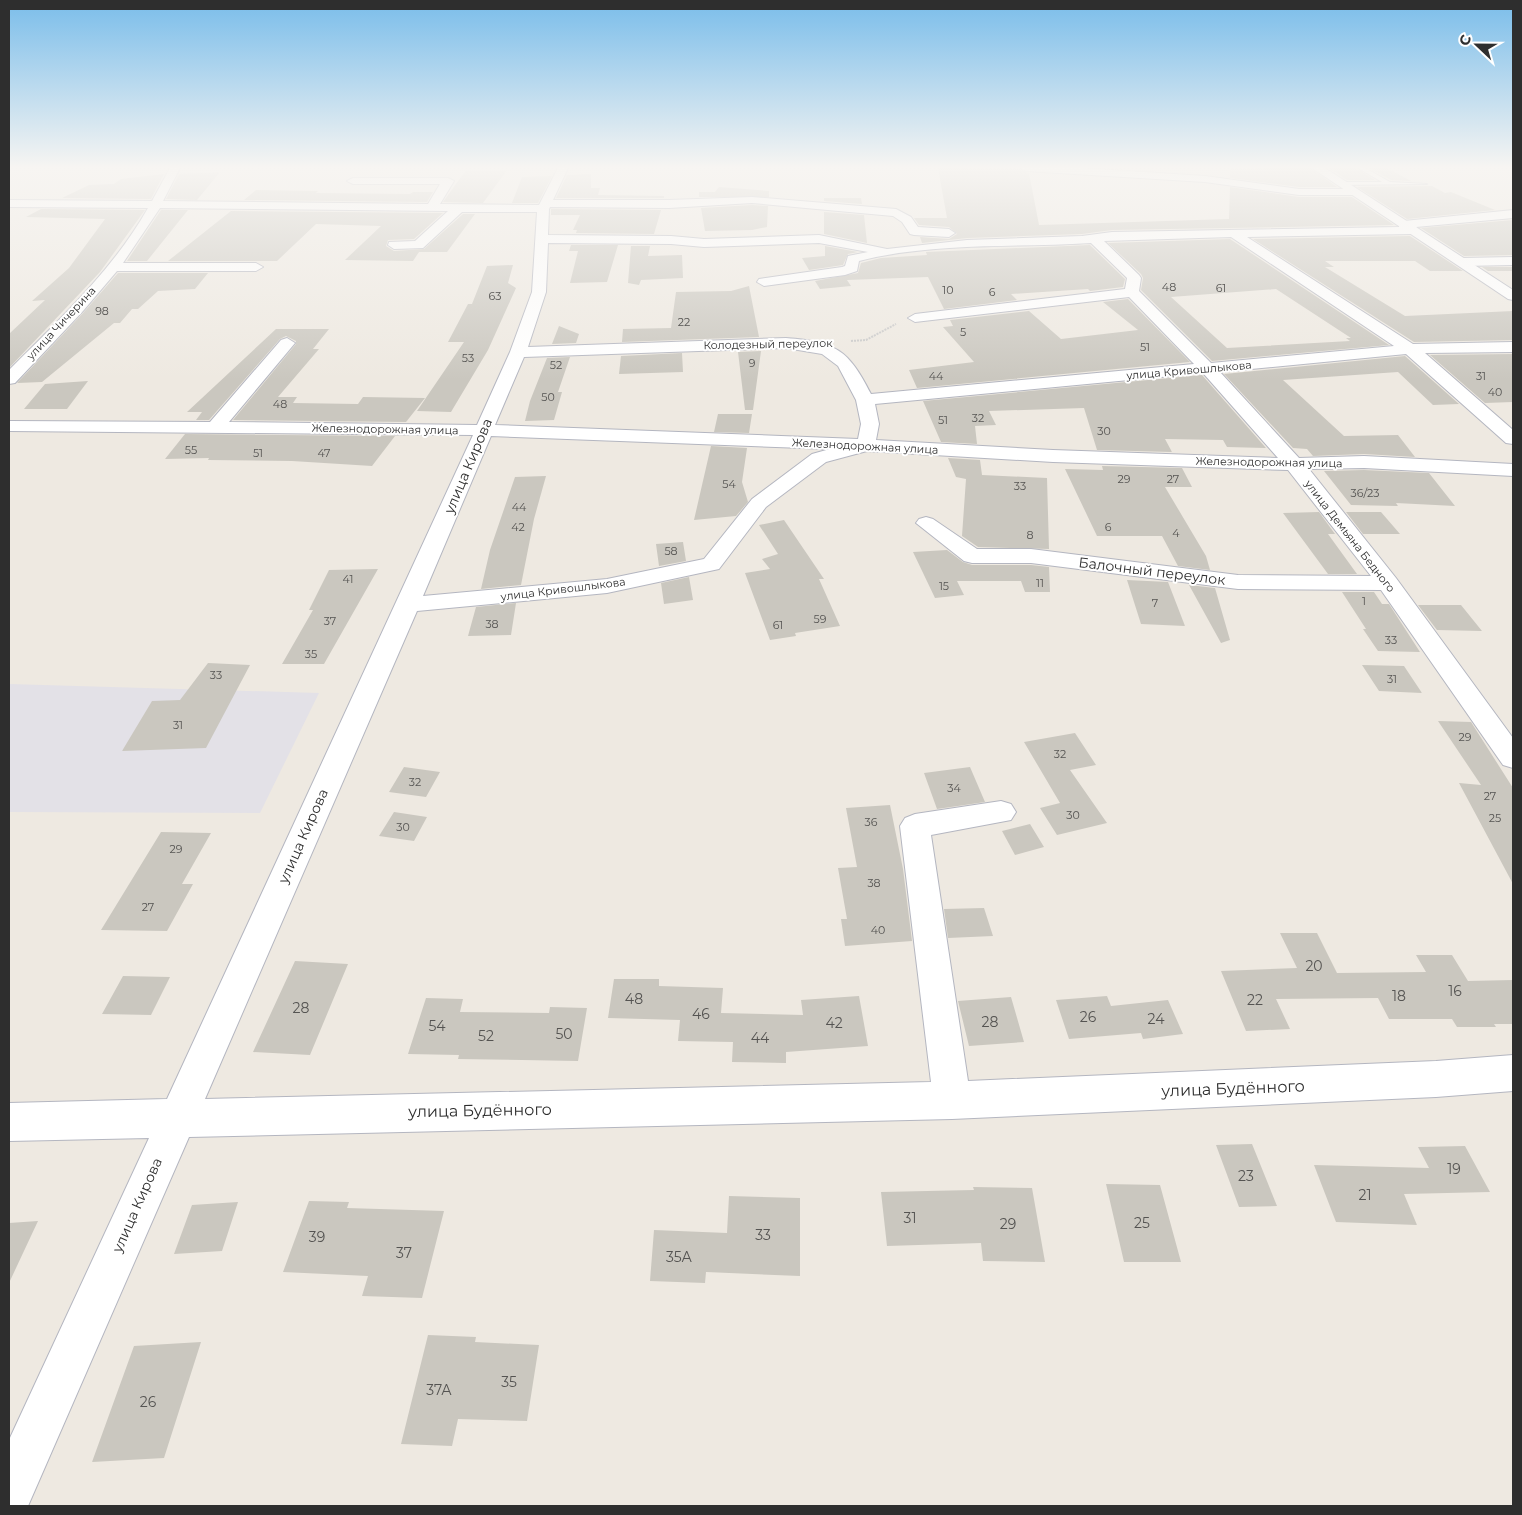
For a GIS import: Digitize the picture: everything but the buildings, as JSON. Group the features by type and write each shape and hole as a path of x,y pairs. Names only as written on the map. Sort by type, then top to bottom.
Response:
{"street":[{"name":"улица Чичерина","path":"9,379 53,335 113,267 133,239"},
{"path":"394,245 418,245 425,239"},
{"path":"541,239 670,240 704,243 819,239 864,246 887,252"},
{"name":"улица Кирова","path":"9,1494 176,1116 408,605 518,352 539,292 541,239"},
{"path":"974,239 984,242"},
{"path":"764,282 845,271 852,268 853,259 887,252 984,242 1101,239"},
{"path":"1241,239 1410,349 1513,439"},
{"path":"1425,239 1513,296"},
{"path":"915,318 1132,292 1134,278 1096,240"},
{"path":"1462,262 1513,260"},
{"path":"113,267 256,267"},
{"name":"улица Демьяна Бедного","path":"1132,292 1210,369 1294,464 1388,583 1513,758"},
{"path":"216,428 287,343"},
{"name":"Колодезный переулок","path":"518,352 786,343 815,345"},
{"path":"815,345 838,355 850,368 865,400 870,424 866,445"},
{"name":"улица Кривошлыкова","path":"865,400 1410,349 1513,347"},
{"name":"Железнодорожная улица","path":"9,426 483,430 866,445 1053,456 1294,464 1364,462 1513,470"},
{"name":"улица Кривошлыкова","path":"408,605 607,586 711,564 759,503 819,458 866,445"},
{"name":"Балочный переулок","path":"926,523 972,556 1031,556 1238,582 1388,583"},
{"path":"952,1100 916,826 1001,812"},
{"name":"улица Будённого","path":"9,1122 176,1116 952,1100 1426,1080 1513,1073"}],"path":[{"name":"Колодезный переулок","path":"815,345 866,340 896,324 915,318"}],"shaded area":[{"path":"9,684 319,693 260,813 9,812"}]}
